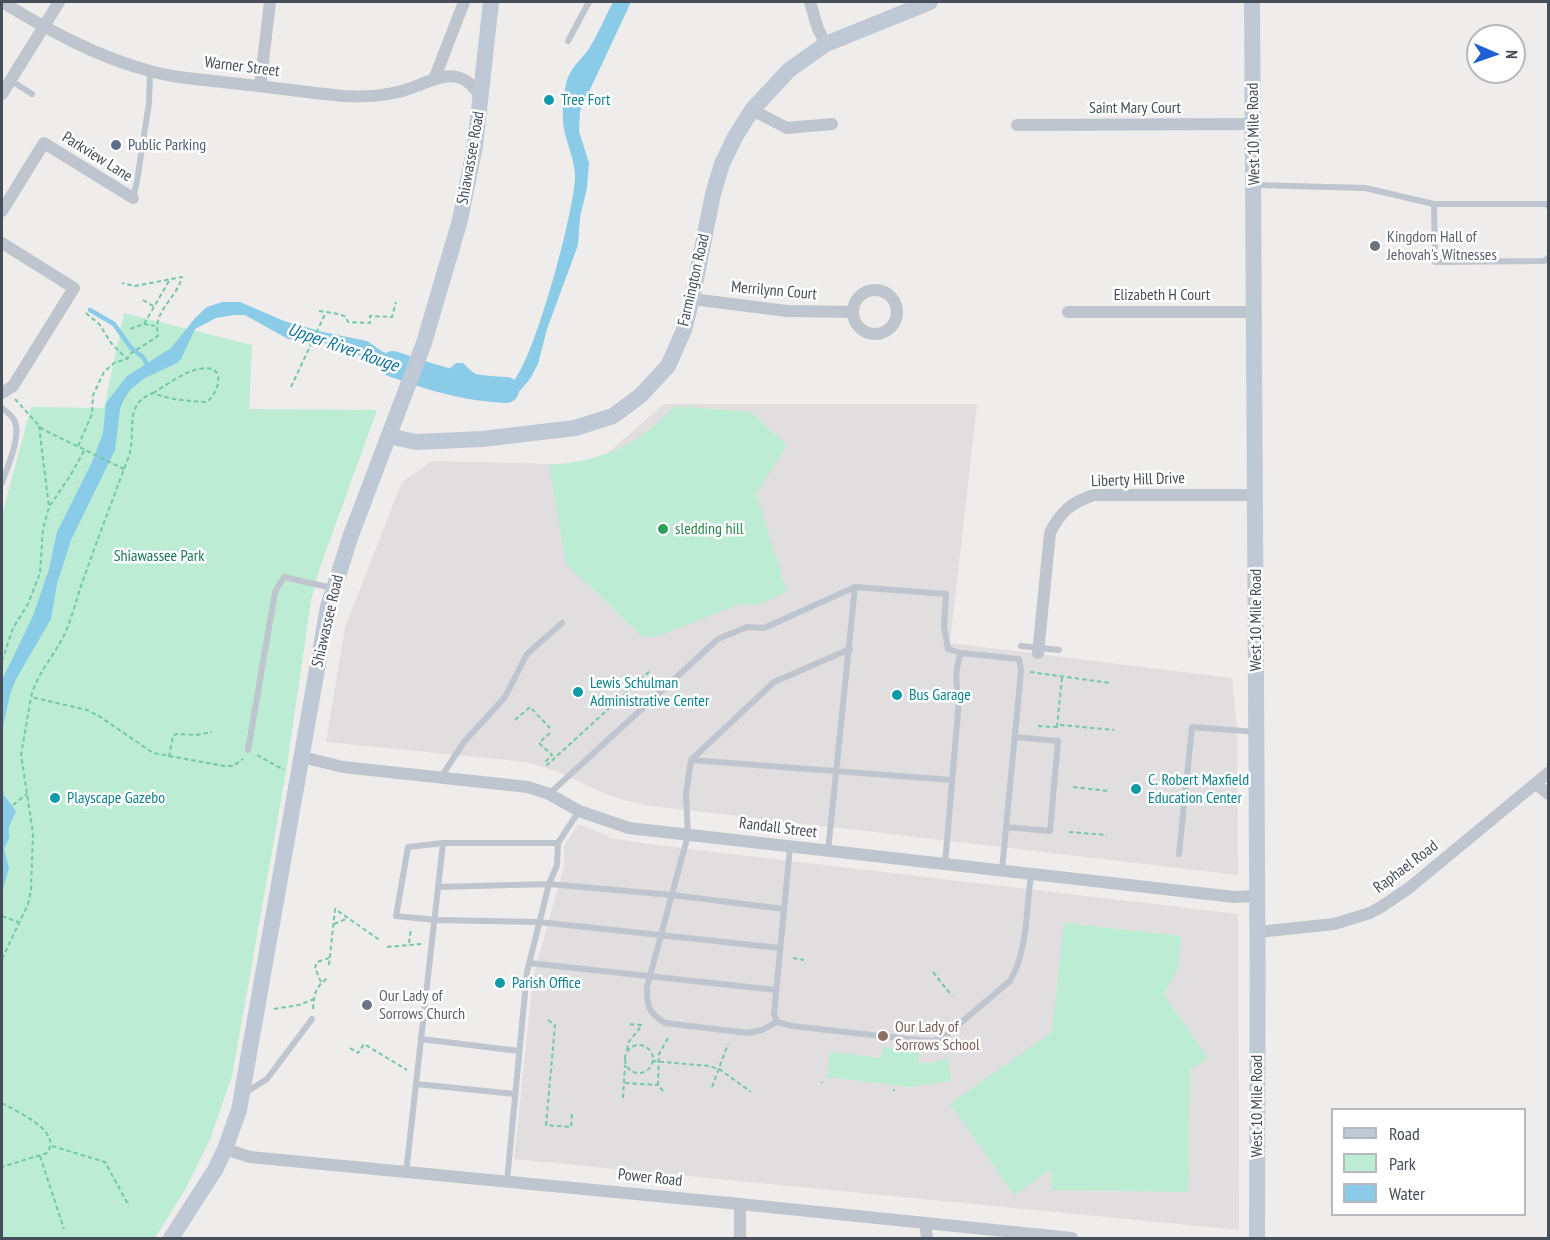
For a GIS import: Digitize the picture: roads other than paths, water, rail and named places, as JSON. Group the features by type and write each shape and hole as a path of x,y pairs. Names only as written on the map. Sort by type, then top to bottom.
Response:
{"street":[{"name":"Warner Street","path":"2,2 18,6 43,27 114,59 150,71 346,96 377,96 400,92 435,77 457,77 466,79 481,99"},
{"path":"4,88 59,2"},
{"path":"260,86 270,2"},
{"path":"435,77 464,2"},
{"name":"Shiawassee Road","path":"171,1239 215,1170 239,1110 310,702 334,589 351,535 424,343 460,220 475,146 491,2"},
{"path":"810,2 818,29 826,44"},
{"name":"Farmington Road","path":"389,436 416,442 482,439 575,428 613,416 639,396 668,366 684,330 713,194 722,164 735,136 752,110 789,70 826,44 930,2"},
{"name":"West 10 Mile Road","path":"1252,2 1258,896 1257,1239"},
{"path":"752,110 787,128 832,124"},
{"name":"Saint Mary Court","path":"1017,125 1254,124"},
{"name":"Parkview Lane","path":"2,211 44,143 133,198"},
{"path":"2,243 74,288 7,393"},
{"name":"Merrilynn Court","path":"692,299 787,311 853,312"},
{"name":"Elizabeth H Court","path":"1068,312 1255,312"},
{"name":"Liberty Hill Drive","path":"1039,650 1050,533 1057,518 1072,503 1094,495 1256,495"},
{"name":"Randall Street","path":"302,757 343,767 528,787 549,794 579,811 629,828 1234,897 1258,896"},
{"name":"Raphael Road","path":"1258,932 1334,924 1370,913 1381,907 1409,888 1548,773"},
{"path":"1536,784 1548,794"},
{"name":"Power Road","path":"225,1149 250,1157 740,1204 1072,1239"},
{"path":"740,1204 740,1239"},
{"path":"925,1223 927,1239"}],"lane":[{"path":"568,41 589,2"},
{"path":"133,198 148,103 150,71"},
{"path":"4,88 32,94"},
{"path":"1255,185 1365,188 1434,204 1547,204 1548,206"},
{"path":"1434,204 1435,262 1544,261 1548,258"},
{"path":"2,408 15,420 16,428 16,438 2,483"},
{"path":"248,750 275,592 284,577 334,589"},
{"path":"828,851 855,587"},
{"path":"549,794 718,639 747,627 764,628 855,587 946,594 945,638 948,649 960,653 1019,659 1021,671 1002,871"},
{"path":"441,778 464,742 505,697 527,654 562,623"},
{"path":"1022,646 1039,650 1059,650"},
{"path":"850,649 774,682 691,760 686,794 688,835 647,987 647,1005 654,1016 665,1023 748,1033 762,1030 777,1022 792,1026 933,1041 944,1036 1010,981 1021,954 1031,875"},
{"path":"945,865 959,700 956,685 957,662 960,653"},
{"path":"1179,854 1192,727 1257,732"},
{"path":"1006,827 1050,831 1058,741 1015,737"},
{"path":"691,760 952,780"},
{"path":"507,1181 529,963 549,884 557,866 558,843 579,811"},
{"path":"558,843 443,843 408,847 396,916 436,920 539,922 780,948"},
{"path":"406,1173 443,843"},
{"path":"777,1022 774,1014 790,846"},
{"path":"438,887 549,884 672,895 784,909"},
{"path":"529,963 776,990"},
{"path":"242,1094 267,1079 312,1019"},
{"path":"421,1039 519,1051"},
{"path":"416,1084 515,1094"}],"water":[{"path":"613,2 631,2 580,111 579,131 589,163 578,245 547,329 538,364 530,379 517,394 501,399 481,398 475,394 467,380 461,377 386,370 363,357 324,343 288,339 245,315 216,318 195,329 177,363 145,378 131,389 124,399 120,409 115,450 71,540 57,584 51,619 16,679 10,694 2,732 2,680 33,616 49,569 57,532 92,462 103,433 106,403 127,376 171,348 207,307 222,302 240,302 284,321 367,341 383,352 436,369 449,369 456,363 463,363 478,376 490,382 510,385 530,350 551,288 573,196 574,166 563,122 567,79 592,44"},
{"path":"2,782 4,795 16,811 9,827 9,838 4,849 9,868 2,893"}],"waterway":[{"path":"90,310 114,324 131,348 144,358 146,363"},
{"name":"Upper River Rouge","path":"393,364 463,385 506,390"}],"place":[{"name":"Tree Fort","path":"549,100"},
{"name":"Public Parking","path":"116,145"},
{"name":"Kingdom Hall of Jehovah's Witnesses","path":"1375,246"},
{"name":"sledding hill","path":"663,529"},
{"name":"Lewis Schulman Administrative Center","path":"578,692"},
{"name":"Bus Garage","path":"897,695"},
{"name":"C. Robert Maxfield Education Center","path":"1136,789"},
{"name":"Playscape Gazebo","path":"55,798"},
{"name":"Parish Office","path":"500,983"},
{"name":"Our Lady of Sorrows Church","path":"367,1005"},
{"name":"Our Lady of Sorrows School","path":"883,1036"}],"park label":[{"name":"Shiawassee Park","path":"159,556"}]}
